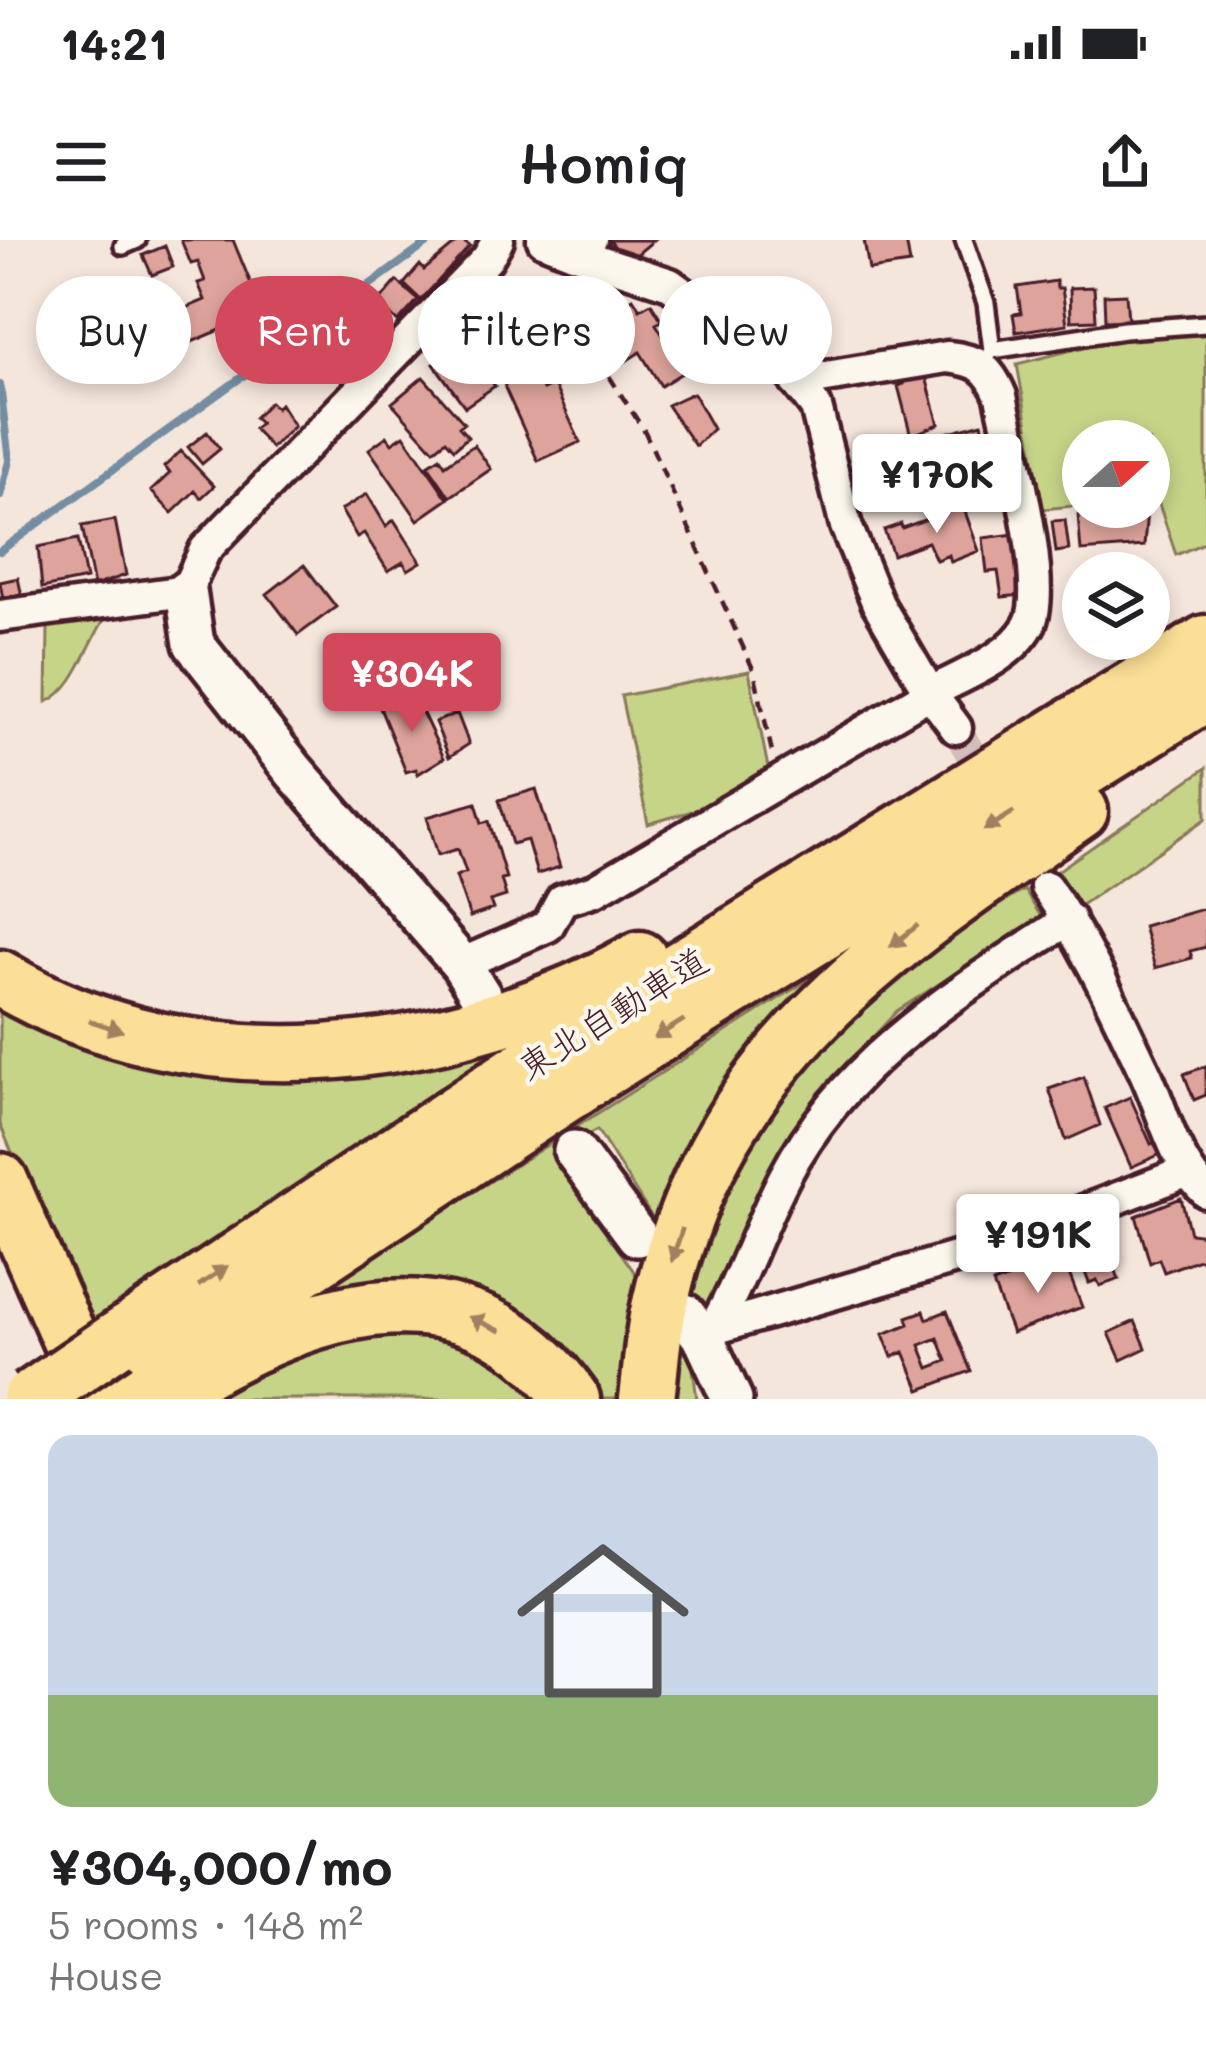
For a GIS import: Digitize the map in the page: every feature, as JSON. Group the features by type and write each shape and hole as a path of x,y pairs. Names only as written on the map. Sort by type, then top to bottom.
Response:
{"highway":[{"name":"東北自動車道","path":"122,1383 576,1033 1206,644"},
{"path":"0,978 50,1005 122,1031 266,1053 382,1046 479,1026 615,972 1146,679"},
{"name":"東北自動車道","path":"30,1399 122,1383 598,1073 1206,693"},
{"path":"647,1399 658,1310 694,1194 759,1077 829,998 871,961 1206,724"},
{"path":"0,1181 122,1383 345,1313 382,1306 449,1310 485,1321 521,1342 552,1370 572,1399"},
{"path":"0,1251 66,1399"}],"street":[{"path":"498,240 487,259 205,550 186,591 194,644 471,980 548,926 562,900 595,890 1009,649 1031,623 1037,584 1001,396 987,358 947,357 832,376"},
{"path":"543,240 586,248 659,279"},
{"path":"798,384 816,407 846,526 878,604 956,728"},
{"path":"0,616 186,591"},
{"path":"701,1328 980,1251 1196,1182 1069,920 1046,887"},
{"path":"701,1328 787,1171 885,1046 938,1005 1069,920"},
{"path":"574,1150 637,1236"},
{"path":"701,1328 732,1399"}],"lane":[{"path":"964,240 986,303 987,358 1124,330 1206,324"}],"path":[{"path":"586,248 568,312 645,432 704,559 754,670 769,745 782,779"}],"green space":[{"path":"1206,334 1206,542 1176,555 1167,528 1170,420 1062,420 1062,507 1043,509 1017,364 1124,337"},
{"path":"106,617 74,676 47,702 48,626"},
{"path":"749,671 770,778 706,807 648,824 621,696"},
{"path":"1206,768 1206,819 1080,906 1056,872"},
{"path":"1024,890 1042,918 897,1011 826,1088 765,1182 690,1347 697,1399 673,1399 689,1311 712,1233 743,1162 781,1098 828,1040 884,987 949,937"},
{"path":"811,978 818,987 704,1128 655,1222 597,1130 551,1154 647,1290 631,1399 596,1399 559,1346 273,1319"},
{"path":"0,994 106,1048 544,1034 222,1244 84,1327 0,1124"},
{"path":"444,1328 551,1399 193,1399 328,1335"}],"building":[{"path":"181,240 233,240 248,276 215,276 215,332 191,342 191,306 205,300 198,283 205,281 198,262 191,264"},
{"path":"460,240 470,246 443,276 418,276 418,297 404,284 420,265 424,270"},
{"path":"609,240 654,240 628,262"},
{"path":"864,240 906,240 910,264 869,270"},
{"path":"165,246 173,267 152,275 143,255"},
{"path":"397,281 418,300 398,322 394,318"},
{"path":"1056,281 1057,288 1062,288 1067,324 1016,332 1013,314 1021,313 1017,287"},
{"path":"1094,287 1096,320 1071,321 1070,288"},
{"path":"1126,294 1128,320 1105,321 1104,295"},
{"path":"635,301 640,309 651,303 659,316 659,383 640,352 635,355"},
{"path":"924,370 939,424 911,436 898,386 904,384 902,376"},
{"path":"418,381 429,384 464,423 459,427 468,437 454,449 446,440 434,450 392,403"},
{"path":"448,384 494,384 495,386 465,407"},
{"path":"505,384 541,384 543,390 554,385 580,442 538,461"},
{"path":"693,393 713,429 695,446 667,405"},
{"path":"270,402 276,408 280,404 294,426 271,448 254,429 260,423 254,418"},
{"path":"982,423 988,446 996,443 1003,468 990,472 991,476 960,480 951,450 936,454 931,437"},
{"path":"207,432 220,449 202,464 188,447"},
{"path":"404,435 448,499 418,520 369,449 387,436 392,443"},
{"path":"474,445 491,469 450,497 428,465 440,457 445,465"},
{"path":"181,451 214,486 201,498 195,491 172,513 151,491 170,473 164,467"},
{"path":"367,494 386,526 394,520 421,562 408,570 403,562 388,571 364,533 357,537 341,510"},
{"path":"963,506 979,551 951,562 949,555 936,560 928,542 893,555 884,530"},
{"path":"115,520 126,575 94,586 82,526"},
{"path":"1062,520 1069,550 1056,552 1052,521"},
{"path":"1079,528 1146,528 1144,546 1081,551"},
{"path":"1015,534 1023,595 1002,597 998,571 987,572 983,538"},
{"path":"78,539 86,579 42,588 38,547"},
{"path":"304,565 336,607 298,635 267,594"},
{"path":"18,578 23,601 4,605 0,582"},
{"path":"414,695 444,758 418,774 416,769 406,772 380,708"},
{"path":"457,713 469,744 449,757 435,722"},
{"path":"536,789 560,867 537,874 527,840 512,844 499,800"},
{"path":"476,803 482,823 489,821 506,878 501,879 506,896 490,901 493,909 470,917 456,876 466,872 458,849 438,855 427,817"},
{"path":"1206,908 1206,947 1190,951 1192,958 1155,968 1143,926"},
{"path":"1206,1066 1206,1095 1194,1100 1184,1074"},
{"path":"1084,1077 1100,1125 1066,1140 1049,1089"},
{"path":"1130,1097 1151,1144 1157,1141 1163,1153 1131,1167 1105,1108"},
{"path":"1181,1198 1190,1233 1206,1235 1206,1261 1199,1259 1164,1272 1159,1259 1150,1263 1136,1216"},
{"path":"1100,1228 1119,1279 1100,1286 1097,1280 1089,1283 1073,1239"},
{"path":"1063,1258 1082,1307 1012,1333 993,1284"},
{"path":"924,1311 927,1319 947,1311 971,1371 920,1390 904,1352 892,1357 883,1334 909,1324 907,1317","holes":["938,1338 947,1361 929,1368 920,1345"]},
{"path":"1135,1321 1146,1348 1121,1360 1109,1333"}],"waterway":[{"path":"0,551 432,240"},
{"path":"0,385 9,461 0,496"}],"tunnel":[{"path":"956,728 993,793"}]}
